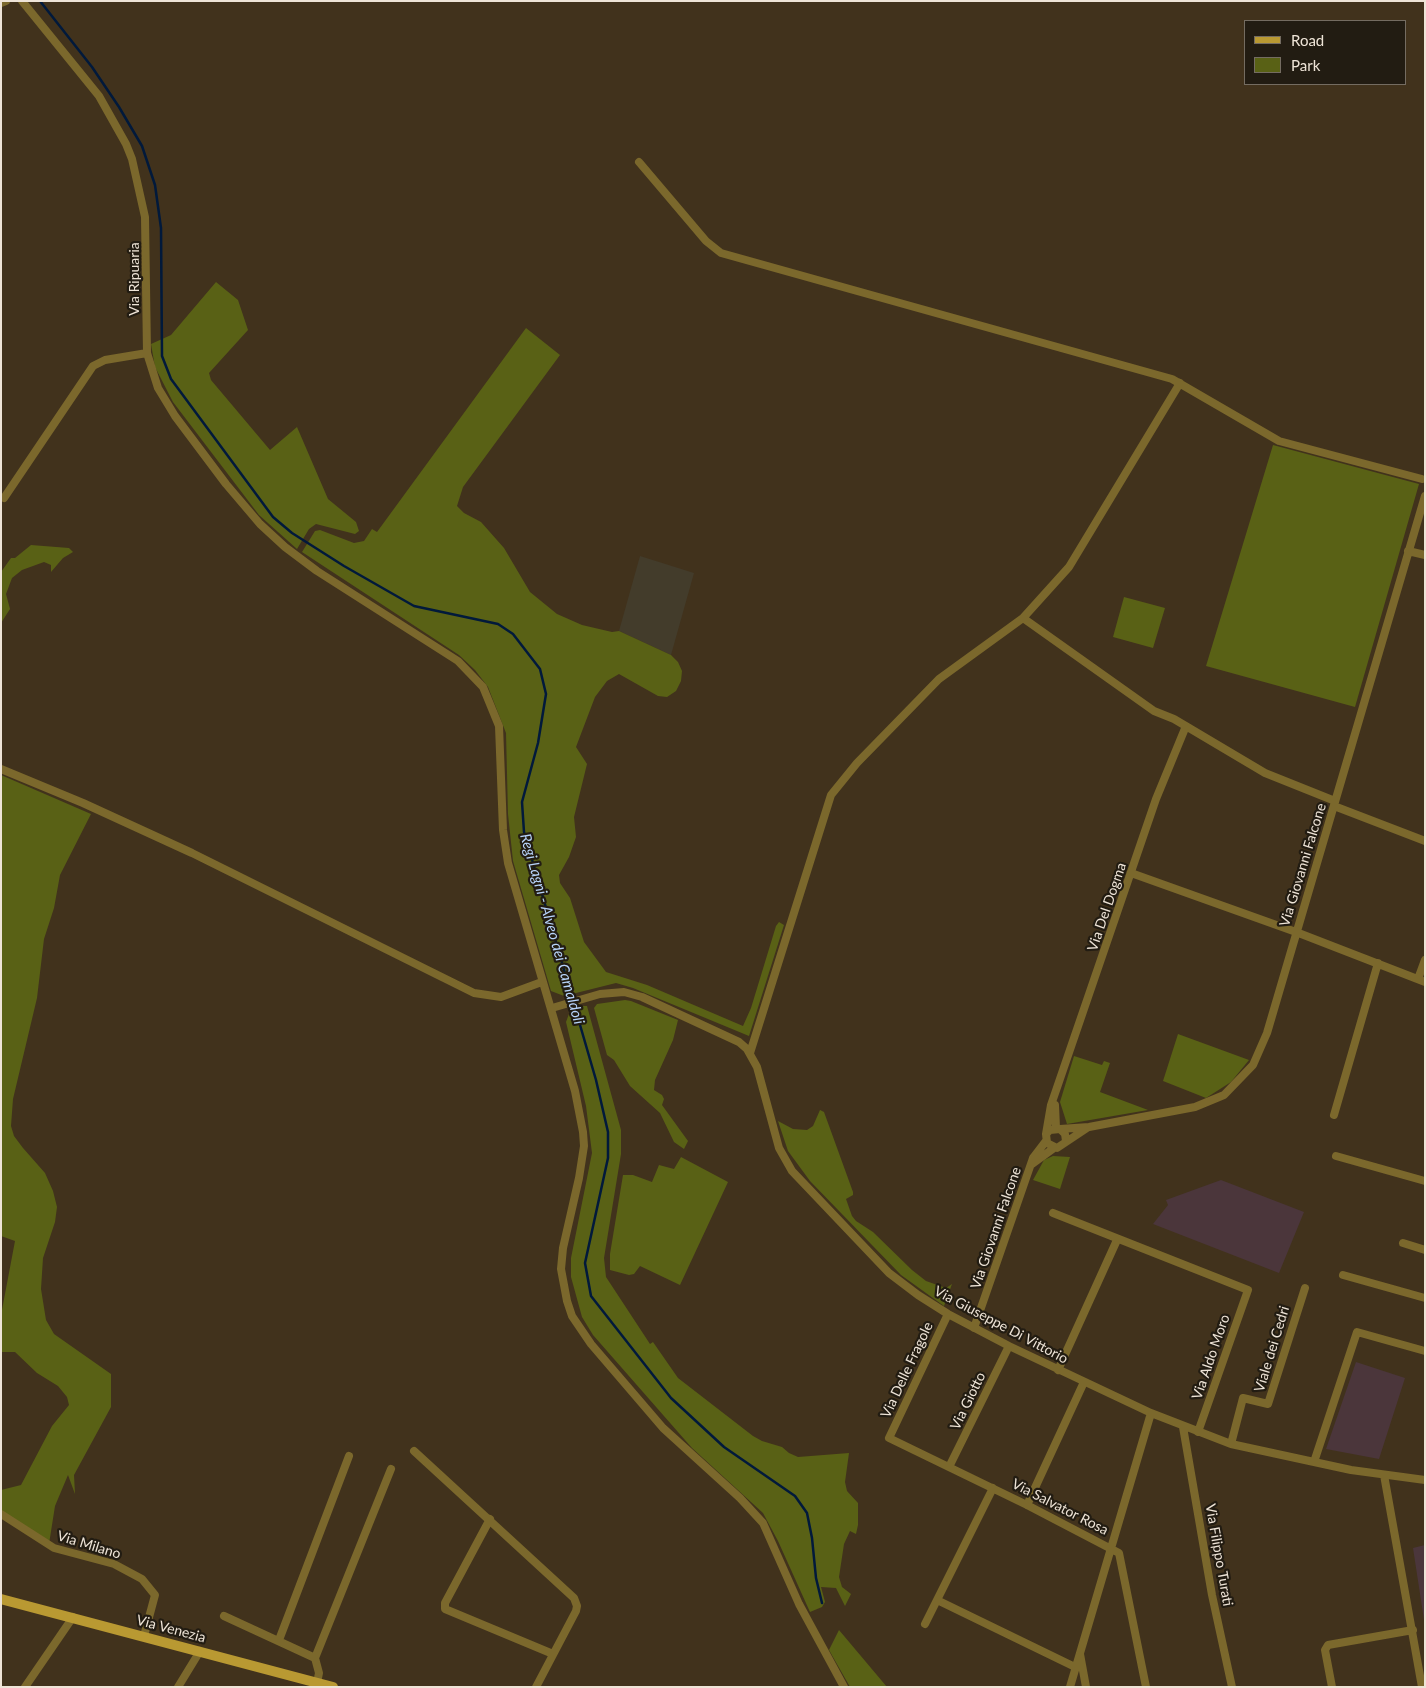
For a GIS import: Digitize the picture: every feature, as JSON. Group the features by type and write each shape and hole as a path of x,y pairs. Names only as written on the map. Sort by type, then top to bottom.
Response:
{"main road":[{"name":"Via Venezia","path":"1,1599 333,1687"}],"street":[{"path":"1,3 6,1"},
{"name":"Via Ripuaria","path":"22,1 99,96 126,144 132,160 145,217 147,353 158,388 175,416 226,484 260,524 285,547 317,571 458,660 483,687 498,726 503,830 508,863 541,982 552,1008 575,1091 583,1132 584,1146 564,1248 562,1269 563,1287 572,1316 591,1344 663,1428 740,1498 762,1523 800,1604 844,1687"},
{"path":"639,162 706,241 721,253 1172,379 1279,441 1422,479"},
{"path":"4,498 93,366 105,360 147,353"},
{"path":"750,1053 831,795 857,762 939,680 1023,618 1069,567 1180,383"},
{"name":"Via Giovanni Falcone","path":"1058,1129 1088,1127 1195,1107 1224,1095 1236,1085 1253,1065 1259,1053 1335,803 1425,496"},
{"path":"1408,551 1425,555"},
{"path":"1023,618 1137,701 1186,726 1252,766 1425,841"},
{"name":"Via Del Dogma","path":"1046,1137 1048,1119 1156,799 1186,726"},
{"path":"1,769 192,853 474,993 501,997 541,982"},
{"path":"1131,873 1296,932 1421,981 1425,960"},
{"path":"1334,1116 1378,964"},
{"name":"Via Giuseppe Di Vittorio","path":"552,1008 613,992 633,994 729,1035 739,1042 750,1053 756,1067 779,1148 792,1171 889,1273 918,1295 948,1314 1009,1346 1150,1414 1231,1444 1384,1475 1425,1480"},
{"path":"1056,1098 1058,1129"},
{"name":"Via Giovanni Falcone","path":"1066,1141 1088,1127"},
{"path":"1032,1164 1054,1148 1060,1148 1066,1141 1065,1134 1058,1129 1050,1130 1046,1137 1054,1148"},
{"name":"Via Giovanni Falcone","path":"974,1328 1037,1150 1046,1137"},
{"path":"1336,1156 1425,1181"},
{"path":"1053,1213 1116,1240 1058,1370"},
{"name":"Via Aldo Moro","path":"1116,1240 1248,1290 1198,1432"},
{"path":"1403,1243 1425,1250"},
{"path":"1343,1275 1425,1298"},
{"name":"Viale dei Cedri","path":"1231,1444 1243,1398 1268,1404 1305,1288"},
{"name":"Via Delle Fragole","path":"889,1438 948,1314"},
{"path":"1314,1462 1357,1332 1425,1352"},
{"name":"Via Giotto","path":"950,1467 1009,1346"},
{"path":"1027,1504 1084,1382"},
{"path":"1146,1687 1122,1557 1110,1547 1150,1414"},
{"name":"Via Filippo Turati","path":"1183,1427 1212,1595 1232,1687"},
{"name":"Via Salvator Rosa","path":"889,1438 1027,1504 1110,1547 1070,1687"},
{"path":"414,1451 574,1598 577,1606 576,1611 536,1687"},
{"path":"279,1640 349,1456"},
{"path":"317,1683 319,1673 315,1658 391,1470"},
{"path":"1384,1475 1422,1687"},
{"name":"Via Salvator Rosa","path":"925,1624 993,1488"},
{"name":"Via Milano","path":"1,1514 54,1548 114,1564 142,1579 155,1595 144,1636"},
{"path":"490,1519 445,1603 445,1609 553,1654"},
{"path":"937,1600 1076,1667"},
{"path":"224,1616 315,1658"},
{"path":"25,1687 73,1617"},
{"path":"1332,1687 1325,1650 1328,1644 1413,1630"},
{"path":"178,1687 200,1651"},
{"path":"1080,1652 1086,1687"}],"shaded area":[{"path":"640,556 694,573 671,655 619,631"},
{"path":"1221,1180 1304,1212 1279,1273 1153,1224 1168,1205 1166,1200"},
{"path":"1356,1362 1405,1378 1379,1459 1326,1449"},
{"path":"1425,1545 1425,1619 1424,1620 1413,1548"}],"green space":[{"path":"216,282 238,300 248,330 209,373 211,380 270,450 297,427 328,499 356,522 359,531 355,534 316,524 309,529 297,549 259,515 173,402 155,367 151,344 171,335"},
{"path":"526,328 560,355 463,487 457,506 464,513 481,522 504,548 530,592 557,614 582,625 612,632 619,631 671,655 678,662 682,671 681,681 676,691 667,697 658,696 619,674 607,681 595,697 576,747 587,764 574,817 576,837 569,857 559,875 560,883 570,898 584,942 606,972 647,985 743,1026 751,1008 776,926 779,922 784,925 749,1036 633,988 616,983 564,996 551,991 513,861 508,814 506,733 488,687 475,670 459,655 302,552 315,531 320,530 354,543 364,541 372,529 377,532"},
{"path":"1273,445 1419,484 1355,707 1206,666"},
{"path":"31,545 69,548 73,552 63,558 51,572 51,565 44,562 22,570 12,578 6,594 10,609 1,623 1,572 11,558 15,558"},
{"path":"1124,597 1165,608 1153,648 1113,637"},
{"path":"1,775 91,814 60,875 54,908 44,939 37,998 13,1099 11,1126 14,1136 45,1173 53,1191 57,1207 55,1222 43,1258 41,1289 46,1320 54,1334 111,1374 111,1407 74,1475 75,1494 68,1475 55,1506 49,1544 1,1511 1,1490 21,1485 52,1426 69,1405 67,1397 58,1386 37,1373 15,1352 1,1352 1,1315 15,1241 1,1236"},
{"path":"625,1000 678,1020 673,1040 655,1080 654,1090 662,1095 664,1099 662,1105 688,1141 684,1149 674,1142 660,1113 630,1086 614,1060 607,1055 594,1008 597,1004"},
{"path":"581,1006 587,1006 621,1130 621,1154 604,1258 606,1277 650,1344 653,1342 678,1378 753,1436 782,1447 798,1457 849,1453 845,1482 847,1491 858,1503 858,1525 856,1534 850,1531 844,1544 839,1577 842,1587 851,1594 845,1606 836,1588 821,1587 825,1602 822,1607 810,1612 778,1541 763,1513 692,1448 593,1335 582,1317 571,1277 571,1258 592,1153 586,1106 566,1022 570,1011"},
{"path":"1178,1034 1249,1060 1231,1082 1206,1098 1163,1081"},
{"path":"1074,1056 1102,1065 1104,1061 1110,1063 1100,1092 1148,1110 1067,1124 1060,1102"},
{"path":"820,1110 824,1112 853,1192 853,1195 846,1199 852,1216 856,1221 873,1232 926,1281 946,1288 952,1284 944,1306 901,1275 810,1181 788,1151 778,1121 793,1129 807,1130 813,1126"},
{"path":"1053,1156 1070,1157 1060,1189 1033,1180 1044,1160"},
{"path":"681,1157 728,1182 680,1285 640,1266 634,1274 629,1275 610,1270 610,1254 623,1175 633,1175 652,1182 659,1165 674,1169"},
{"path":"839,1630 887,1687 850,1687 829,1650"}],"waterway":[{"name":"Regi Lagni - Alveo dei Camaldoli","path":"40,1 92,67 142,146 155,185 161,228 162,356 171,379 273,517 292,533 344,566 414,606 498,624 513,634 540,669 546,694 538,743 522,802 524,832 596,1080 608,1132 608,1158 585,1263 591,1296 671,1398 724,1447 795,1496 807,1513 812,1538 816,1578 822,1603"}]}
